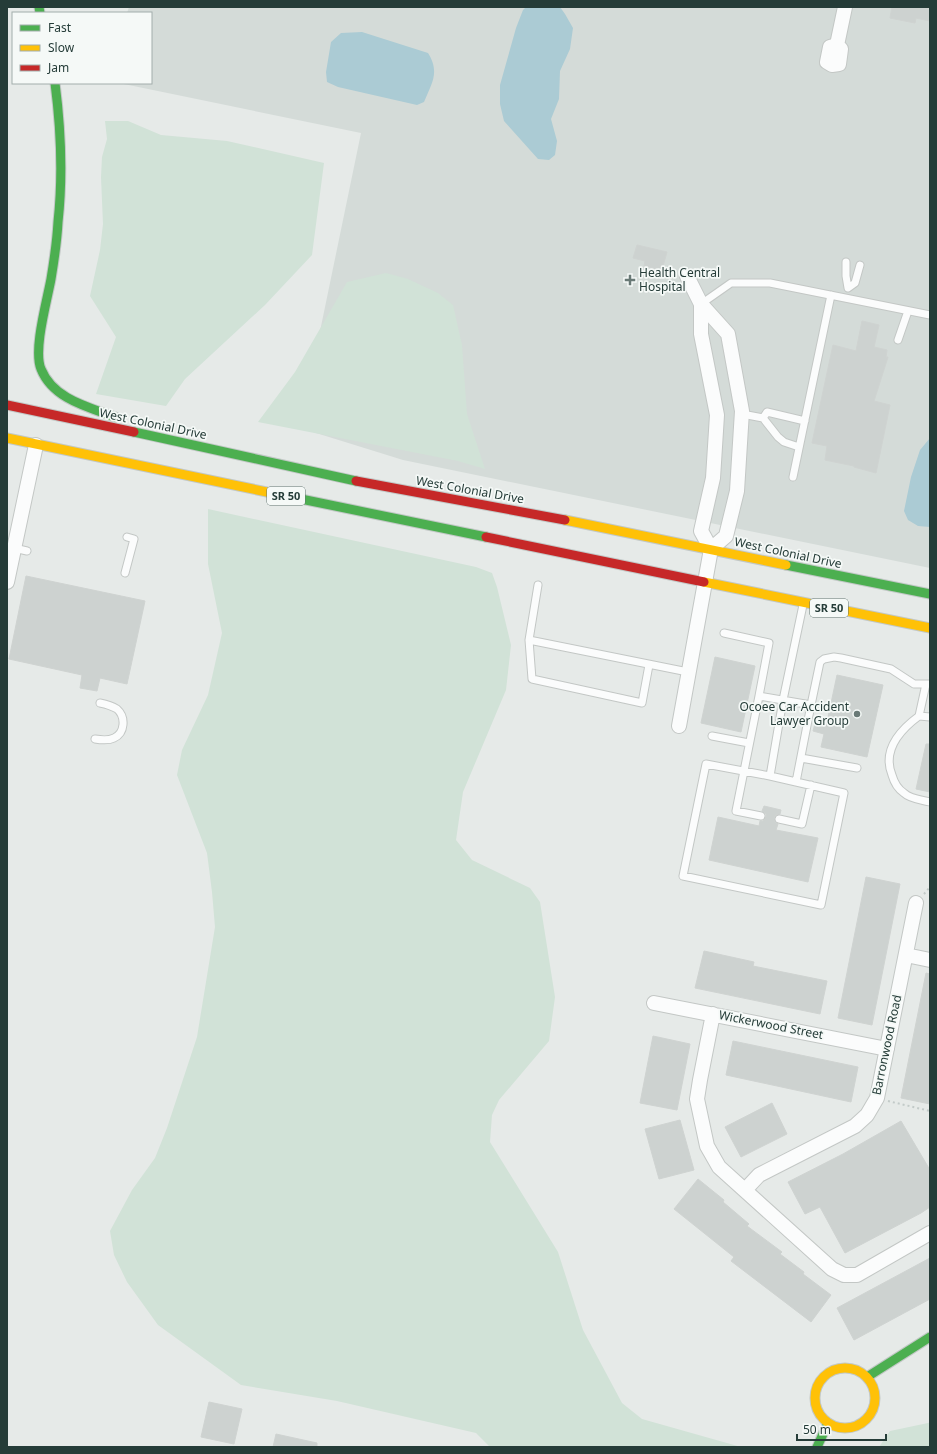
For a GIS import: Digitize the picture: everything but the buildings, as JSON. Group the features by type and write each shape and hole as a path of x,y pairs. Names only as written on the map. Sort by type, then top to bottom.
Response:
{"main road":[{"path":"55,84 60,134 60,202 56,249 41,335 38,360 40,368 48,382 60,394 76,402 181,442"},
{"name":"West Colonial Drive","path":"7,405 394,489 711,548 930,594"},
{"name":"SR 50","path":"7,438 930,628"},
{"path":"867,1377 930,1337"},
{"path":"838,1368 848,1368 858,1371 867,1377 875,1393 875,1403 871,1413 859,1425 848,1428 838,1427 828,1423 820,1415 816,1406 814,1395 817,1385 823,1376 838,1368"},
{"path":"817,1447 828,1423"}],"street":[{"path":"832,68 839,64 841,49 837,45 845,7"},
{"path":"679,726 711,548 726,536 736,490 742,414 728,334 701,304 687,276"},
{"path":"701,304 701,334 717,415 713,478 701,531 711,548"},
{"path":"7,578 21,550 36,445"},
{"name":"Barronwood Road","path":"745,1190 759,1175 855,1126 867,1115 877,1098 916,903"},
{"path":"906,955 930,960"},
{"name":"Wickerwood Street","path":"654,1003 887,1048"},
{"path":"713,1014 697,1099 707,1146 719,1167 832,1269 844,1275 857,1275 930,1233"}],"lane":[{"path":"844,298 848,288 846,262"},
{"path":"848,288 855,283 860,265"},
{"path":"701,304 732,283 770,283 930,315"},
{"path":"793,477 831,295"},
{"path":"898,340 908,311"},
{"path":"763,418 767,412 805,421"},
{"path":"742,414 763,418 778,437 784,442 799,447"},
{"path":"125,573 134,539 127,537"},
{"path":"538,585 529,640 532,679 642,703 649,665"},
{"path":"770,776 804,603"},
{"path":"724,633 769,643 736,811 762,816"},
{"path":"529,640 688,672"},
{"path":"796,782 820,662 824,659 834,657 891,669 914,684 928,684 919,716 898,734 893,744 890,752 890,770 898,787 904,794 930,802"},
{"path":"759,696 811,706"},
{"path":"95,739 107,740 114,738 122,729 123,724 122,716 117,710 100,703"},
{"path":"919,716 930,717"},
{"path":"712,736 749,743"},
{"path":"801,758 857,768"},
{"path":"706,764 743,771 844,793 821,905 683,876 706,764"},
{"path":"779,819 802,824 811,785"}],"path":[{"path":"877,1098 930,1111"}],"shaded area":[{"name":"Health Central Hospital","path":"129,7 930,7 930,568 403,460 300,428 361,133 124,84 152,84 152,12 127,12"}],"green space":[{"path":"105,121 128,121 161,135 227,141 324,163 312,255 265,305 185,379 166,406 96,394 116,337 90,296 100,250 103,224 101,177 102,157 107,139"},
{"path":"386,273 408,279 438,293 453,305 462,345 467,414 485,469 458,461 258,422 295,372 347,282"},
{"path":"208,509 476,567 492,573 497,587 511,645 506,690 463,792 456,840 472,860 530,888 540,902 555,997 549,1041 499,1100 492,1115 490,1142 558,1252 583,1330 622,1403 642,1419 741,1447 490,1447 476,1433 337,1401 241,1385 158,1325 127,1282 114,1255 110,1231 132,1190 155,1158 167,1128 197,1037 215,927 207,853 177,775 182,750 208,695 222,633 208,564"},
{"path":"930,1422 930,1447 879,1447 890,1431"}],"water":[{"path":"526,7 560,7 573,28 570,49 560,71 559,99 551,119 557,141 555,155 549,160 538,159 504,121 500,104 500,85 516,28 523,10"},
{"path":"362,32 428,53 434,66 434,78 424,102 417,105 338,87 327,82 326,72 331,42 341,33"},
{"path":"930,438 930,527 918,526 908,520 904,511 911,477 920,450"}],"traffic: fast":[{"path":"39,7 40,12"},
{"path":"55,84 61,152 60,205 51,279 40,338 39,361 41,369 47,379 54,388 63,395 83,405 115,417"},
{"path":"134,432 356,481"},
{"path":"296,498 486,537"},
{"path":"786,565 930,594"},
{"path":"867,1377 930,1337"},
{"path":"817,1447 828,1423"}],"traffic: slow":[{"path":"7,438 296,498"},
{"path":"565,520 786,565"},
{"path":"704,582 930,628"},
{"path":"845,1368 862,1373 870,1381 875,1398 870,1415 862,1423 845,1428 828,1423 820,1415 815,1398 820,1381 828,1373 845,1368"}],"traffic: jam":[{"path":"7,405 134,432"},
{"path":"356,481 565,520"},
{"path":"486,537 704,582"}],"place":[{"name":"Health Central Hospital","path":"630,280"},
{"name":"Ocoee Car Accident Lawyer Group","path":"857,714"}]}
